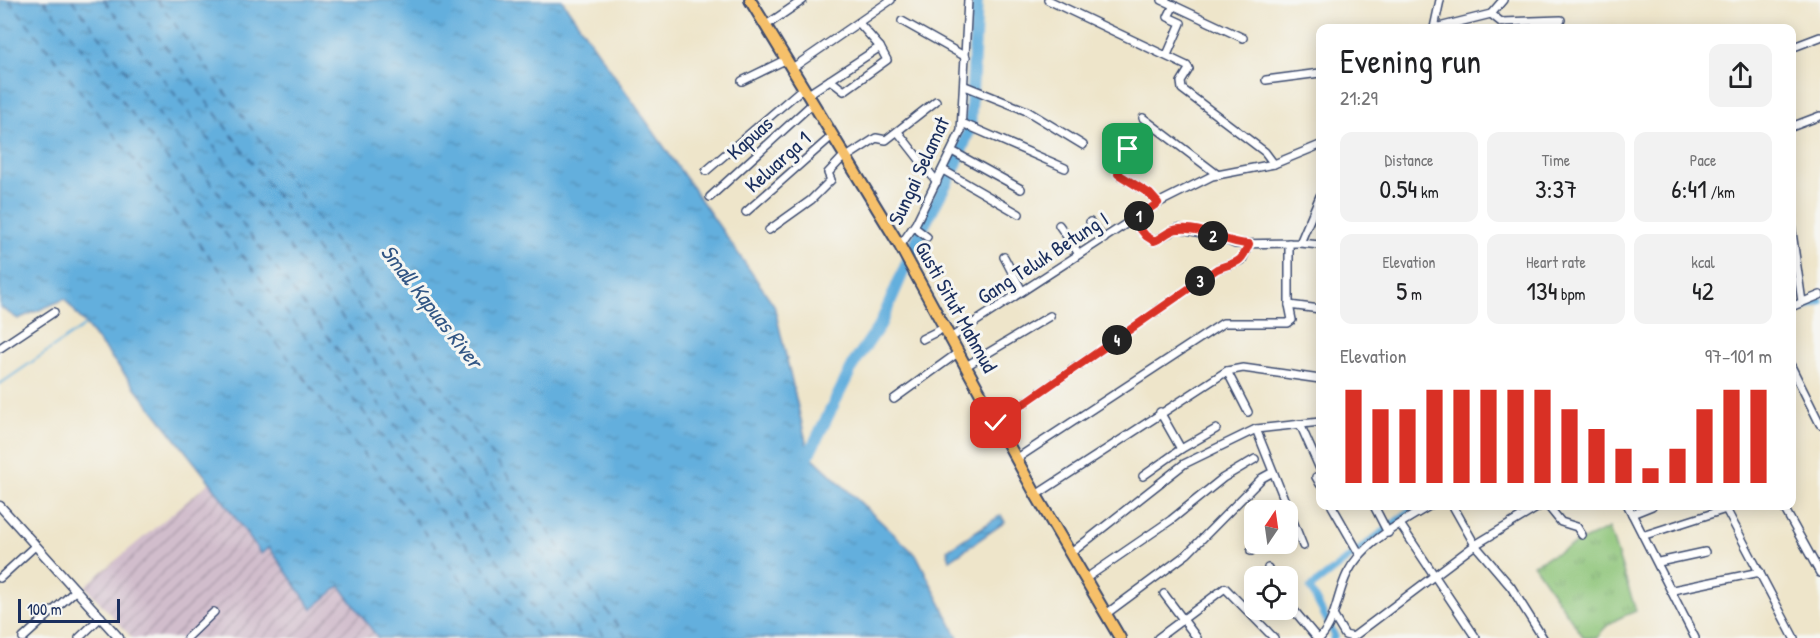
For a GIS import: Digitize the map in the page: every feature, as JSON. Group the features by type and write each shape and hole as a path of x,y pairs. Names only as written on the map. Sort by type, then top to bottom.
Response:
{"highway":[{"name":"Gusti Situt Mahmud","path":"750,0 901,248 952,337 1036,495 1120,638"}],"street":[{"path":"765,26 803,0"},
{"path":"742,81 788,64 860,22 891,0"},
{"name":"Sungai Selamat","path":"901,248 921,233 936,182 944,172 968,125 966,57 968,0"},
{"path":"1048,0 1188,67 1181,82 1182,89 1264,152 1274,164"},
{"path":"1162,0 1243,38"},
{"path":"1436,24 1440,0"},
{"path":"1451,24 1491,14 1502,2"},
{"path":"1167,55 1181,23 1168,17 1174,5"},
{"path":"1491,14 1501,22 1561,20"},
{"path":"902,21 966,57"},
{"path":"830,80 844,91 887,60 880,47 860,22"},
{"path":"1796,46 1820,37"},
{"path":"706,171 807,96 880,47"},
{"path":"1266,80 1316,74"},
{"path":"967,87 1027,111 1083,145"},
{"name":"Kapuas","path":"710,197 807,96"},
{"path":"769,230 811,200 831,180 828,173 845,157 876,138 884,141 936,101"},
{"path":"1796,125 1820,116"},
{"path":"1143,118 1218,175"},
{"path":"968,125 1065,168"},
{"path":"898,132 936,182"},
{"name":"Keluarga 1","path":"746,212 832,136"},
{"path":"1113,139 1128,151 1118,174 1150,194 1158,203"},
{"name":"Gang Teluk Betung I","path":"952,337 1191,184 1218,175 1274,164 1316,147"},
{"path":"953,152 1021,189"},
{"path":"944,172 1019,214"},
{"path":"1300,243 1316,205"},
{"path":"1133,220 1146,236 1154,241 1179,228 1219,237 1235,244 1316,245"},
{"path":"1090,222 1104,239"},
{"path":"1059,225 1079,254"},
{"path":"1016,459 1223,323 1290,323 1292,320 1289,304 1288,243"},
{"path":"996,423 1217,269 1242,260 1249,244"},
{"path":"1004,257 1022,291"},
{"path":"1796,260 1802,302"},
{"path":"1796,305 1820,295"},
{"path":"1289,304 1316,308"},
{"path":"0,348 54,312"},
{"path":"966,366 1050,316"},
{"path":"922,339 946,327"},
{"path":"894,399 959,352"},
{"path":"1036,495 1160,412 1227,371 1243,368 1316,378"},
{"path":"1227,371 1248,412"},
{"path":"1796,376 1820,424"},
{"path":"1160,412 1181,449"},
{"path":"1071,553 1184,464 1256,429 1316,422"},
{"path":"1300,424 1316,460"},
{"path":"1143,476 1181,449 1216,429"},
{"path":"1256,429 1282,500"},
{"path":"1085,579 1171,520 1223,478 1255,459"},
{"path":"1106,614 1187,554 1262,478 1273,472"},
{"path":"1,509 119,638"},
{"path":"1334,510 1357,552"},
{"path":"1376,510 1388,533"},
{"path":"1298,613 1320,636 1333,616 1345,576 1357,552 1423,510"},
{"path":"1455,510 1475,545 1511,587 1543,638"},
{"path":"1333,616 1345,634 1353,637 1475,545 1533,510"},
{"path":"1551,510 1557,519 1577,527 1582,535"},
{"path":"1630,510 1659,562 1695,638"},
{"path":"1632,514 1642,510"},
{"path":"1645,535 1716,510"},
{"path":"1727,510 1794,638"},
{"path":"1785,510 1820,573"},
{"path":"1400,524 1476,638"},
{"path":"1298,538 1303,546"},
{"path":"0,578 35,546"},
{"path":"1659,562 1705,552"},
{"path":"1673,590 1760,572"},
{"path":"1158,638 1225,588 1244,607"},
{"path":"23,638 76,590"},
{"path":"1164,594 1197,638"},
{"path":"187,638 214,612"},
{"path":"79,638 101,617"},
{"path":"1257,620 1274,638"}],"shaded area":[{"path":"210,482 261,553 268,547 312,609 340,586 378,638 132,638 85,586"}],"green space":[{"path":"1609,528 1636,611 1609,624 1598,638 1584,638 1533,564"}],"water":[{"name":"Small Kapuas River","path":"0,0 562,0 774,305 809,454 917,556 958,638 378,638 340,586 312,609 269,547 261,554 210,482 65,299 18,319 0,307"},
{"path":"1001,515 1005,522 950,560 947,550"}],"waterway":[{"path":"809,454 854,363 880,325 919,235 955,167 970,128 977,0"},
{"path":"1796,311 1820,301"},
{"path":"0,384 84,326"},
{"path":"1333,638 1335,636 1310,588 1411,510"}],"ferry route":[{"path":"9,0 507,638"},
{"path":"44,0 539,638"},
{"path":"72,0 557,638"},
{"path":"104,0 583,638"},
{"path":"131,0 606,638"},
{"path":"157,0 627,638"}],"route":[{"path":"996,423 1217,269 1238,263 1244,257 1249,244 1235,244 1219,237 1185,229 1169,231 1154,241 1150,240 1133,220 1158,203 1150,194 1118,174 1118,168 1127,156 1128,149"}]}
